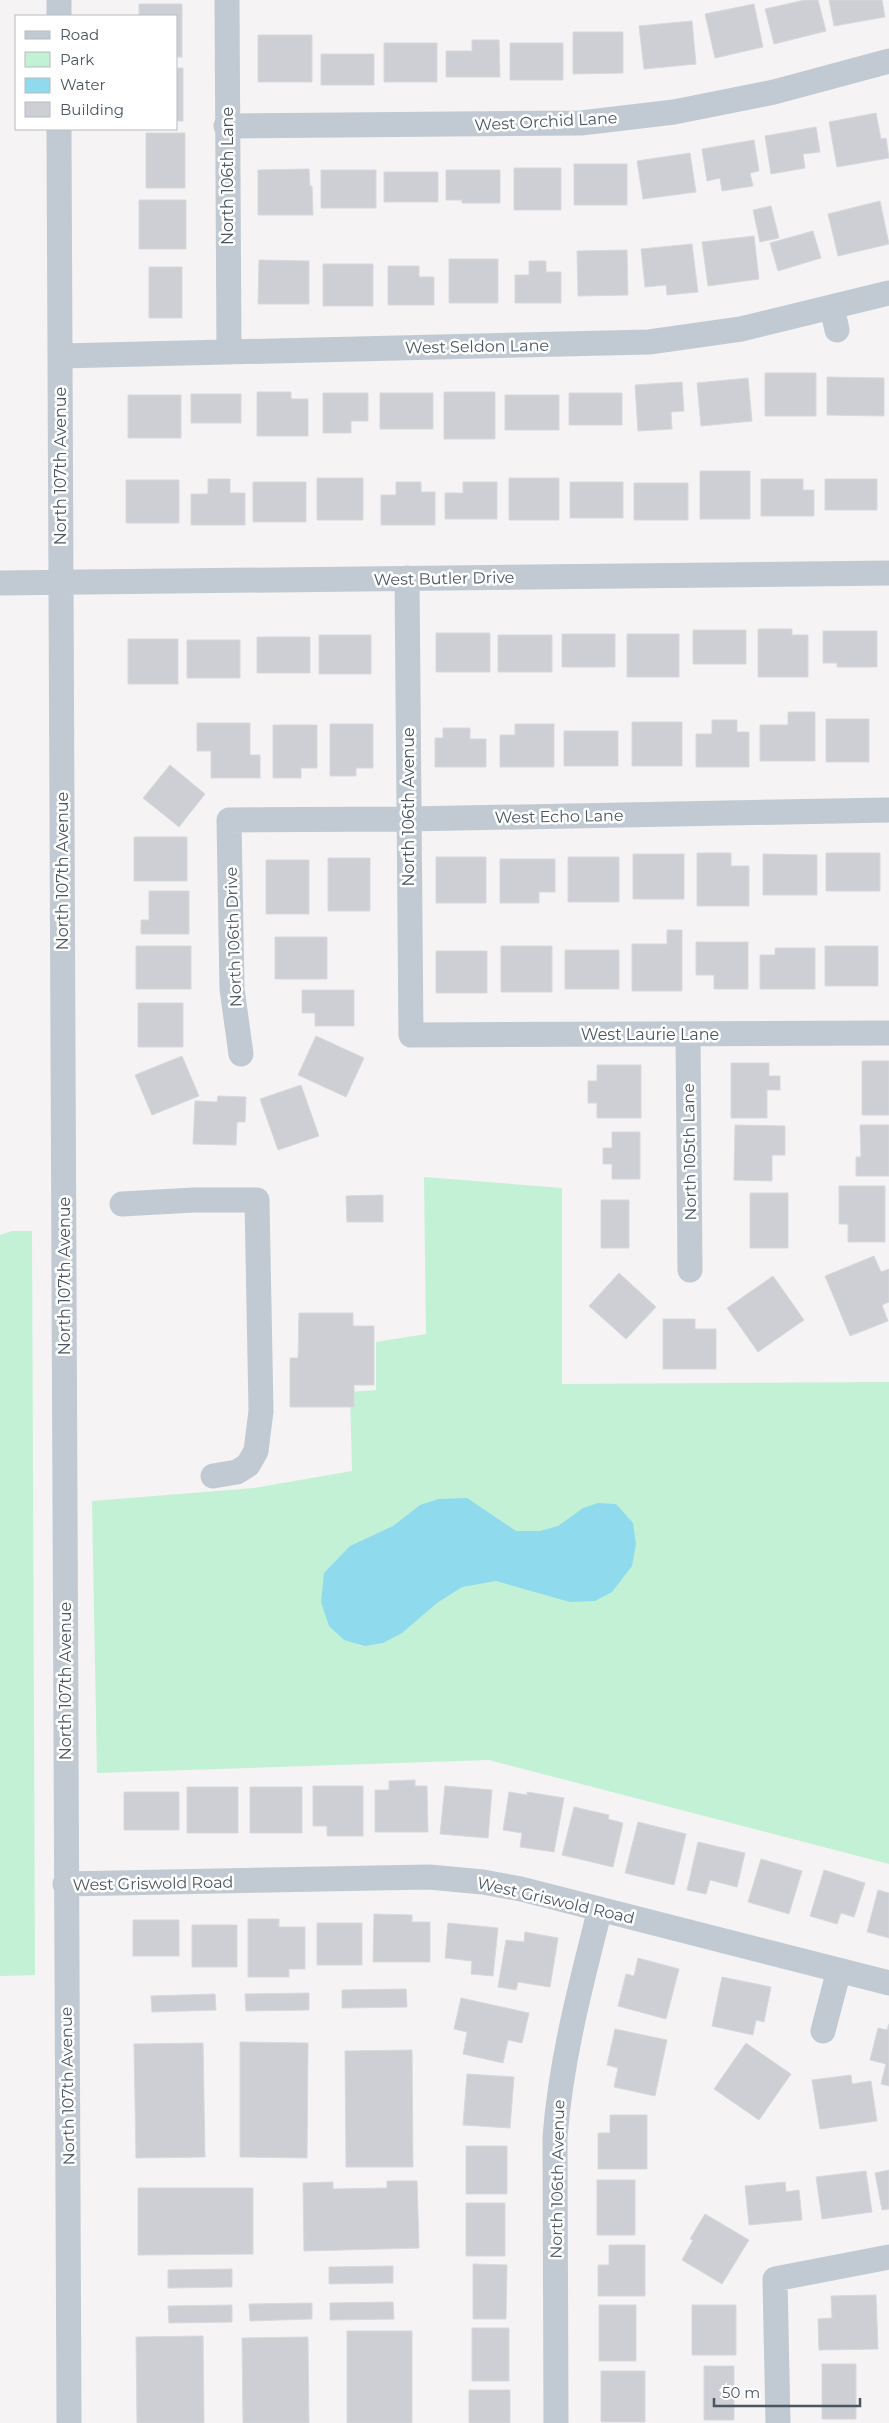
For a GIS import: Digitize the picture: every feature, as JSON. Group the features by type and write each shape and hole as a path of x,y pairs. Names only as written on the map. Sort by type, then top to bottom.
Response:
{"street":[{"path":"59,0 59,15"},
{"name":"North 106th Lane","path":"227,0 226,126 229,352"},
{"name":"West Orchid Lane","path":"226,126 581,123 674,112 765,94 889,61"},
{"name":"North 107th Avenue","path":"59,130 68,2423"},
{"name":"West Seldon Lane","path":"60,356 648,342 741,328 834,318 889,293"},
{"name":"West Butler Drive","path":"0,583 889,573"},
{"name":"North 106th Avenue","path":"407,578 411,1035"},
{"name":"West Echo Lane","path":"229,820 408,819 889,810"},
{"name":"North 106th Drive","path":"229,820 232,988 241,1054"},
{"name":"West Laurie Lane","path":"411,1035 889,1033"},
{"name":"North 105th Lane","path":"688,1034 690,1270"},
{"path":"122,1204 194,1200 257,1200 261,1411 256,1451 248,1465 237,1472 213,1476"},
{"name":"West Griswold Road","path":"65,1884 429,1877 483,1882 600,1909 889,1983"},
{"name":"North 106th Avenue","path":"556,2423 555,2137 558,2096 570,2032 600,1909"},
{"path":"823,2031 839,1970"},
{"path":"778,2423 775,2279 889,2257"}],"green space":[{"path":"424,1177 562,1188 562,1384 889,1382 889,1864 489,1760 97,1773 92,1501 254,1488 352,1471 350,1392 376,1390 376,1342 426,1334"},
{"path":"12,1231 32,1231 35,1975 0,1976 0,1235"}],"water":[{"path":"467,1498 516,1531 540,1531 558,1526 583,1508 598,1503 616,1504 633,1523 636,1544 632,1566 612,1592 595,1601 570,1602 496,1581 462,1587 437,1603 402,1633 383,1643 365,1646 344,1640 329,1626 321,1602 324,1573 350,1546 393,1526 420,1505 438,1499"}],"building":[{"path":"805,0 818,0 826,31 774,44 765,9"},
{"path":"829,0 882,0 885,17 834,26"},
{"path":"139,4 182,4 182,57 178,57 178,15 139,15"},
{"path":"754,4 763,47 715,58 705,14"},
{"path":"692,21 696,64 644,69 639,26"},
{"path":"573,32 623,32 623,73 573,74"},
{"path":"258,35 312,35 312,82 258,82"},
{"path":"472,40 499,40 500,77 446,77 446,51 472,51"},
{"path":"384,43 437,43 437,82 384,82"},
{"path":"510,43 563,43 563,80 510,80"},
{"path":"321,54 374,54 374,85 321,85"},
{"path":"178,68 183,68 183,121 178,121"},
{"path":"876,113 881,139 886,138 889,158 837,167 829,122"},
{"path":"816,127 820,152 803,154 805,168 771,174 765,136"},
{"path":"146,133 185,133 185,188 146,188"},
{"path":"754,140 759,171 750,173 753,186 722,191 720,178 707,181 702,149"},
{"path":"690,153 696,192 643,199 637,161"},
{"path":"574,164 627,164 627,205 574,205"},
{"path":"514,168 561,168 561,210 514,210"},
{"path":"309,169 310,186 312,186 313,215 258,215 258,170"},
{"path":"321,170 376,170 376,208 321,208"},
{"path":"446,170 500,170 500,203 462,203 462,200 446,200"},
{"path":"384,172 438,172 438,202 384,202"},
{"path":"139,200 186,200 186,249 139,249"},
{"path":"880,201 889,244 838,256 828,214"},
{"path":"771,206 779,238 760,242 753,210"},
{"path":"813,231 821,258 778,271 770,243"},
{"path":"754,236 759,279 708,286 702,242"},
{"path":"692,244 698,292 667,295 666,285 645,287 641,249"},
{"path":"627,250 628,295 578,296 577,251"},
{"path":"449,259 498,259 498,303 449,303"},
{"path":"259,260 309,261 309,304 258,304"},
{"path":"529,261 546,261 546,272 561,272 561,303 515,303 515,275 529,275"},
{"path":"323,264 373,264 373,306 323,306"},
{"path":"388,266 419,266 419,277 434,277 434,305 388,305"},
{"path":"149,267 182,267 182,318 149,318"},
{"path":"765,373 816,373 816,416 765,416"},
{"path":"827,377 884,378 884,416 827,415"},
{"path":"748,378 752,421 701,426 697,383"},
{"path":"682,382 684,411 671,412 672,429 638,431 635,385"},
{"path":"257,392 291,392 291,399 308,399 308,436 257,436"},
{"path":"444,392 495,392 495,439 444,439"},
{"path":"323,393 368,393 368,421 351,421 351,433 323,433"},
{"path":"380,393 433,393 433,429 380,429"},
{"path":"569,393 622,393 622,425 569,425"},
{"path":"191,394 241,394 241,423 191,423"},
{"path":"128,395 181,395 181,438 128,438"},
{"path":"505,395 559,395 559,430 505,430"},
{"path":"700,471 750,471 750,519 700,519"},
{"path":"317,478 363,478 363,520 317,520"},
{"path":"509,478 559,478 559,520 509,520"},
{"path":"208,479 230,479 230,493 245,493 245,525 191,525 191,494 208,494"},
{"path":"761,479 803,479 803,490 814,490 814,516 761,516"},
{"path":"825,479 877,479 877,510 825,510"},
{"path":"126,480 179,480 179,523 126,523"},
{"path":"253,482 306,482 306,522 253,522"},
{"path":"396,482 421,482 421,492 435,492 435,525 381,525 381,495 396,495"},
{"path":"463,482 497,482 497,519 445,519 445,493 463,493"},
{"path":"570,482 623,482 623,518 570,518"},
{"path":"634,483 688,483 688,520 634,520"},
{"path":"758,629 792,629 792,635 808,635 808,677 758,677"},
{"path":"693,630 746,630 746,664 693,664"},
{"path":"823,631 877,631 877,667 837,667 837,663 823,663"},
{"path":"436,633 490,633 490,672 436,672"},
{"path":"562,634 615,634 615,667 562,667"},
{"path":"627,634 679,634 679,677 627,677"},
{"path":"319,635 371,635 371,674 319,674"},
{"path":"498,635 552,635 552,672 498,672"},
{"path":"257,637 310,637 310,673 257,673"},
{"path":"128,639 178,639 178,684 128,684"},
{"path":"187,640 240,640 240,678 187,678"},
{"path":"788,712 815,712 815,761 760,761 760,725 788,725"},
{"path":"826,719 869,719 869,762 826,762"},
{"path":"712,720 737,720 737,732 749,732 749,767 696,767 696,734 712,734"},
{"path":"632,722 682,722 682,766 632,766"},
{"path":"197,723 250,723 250,755 260,755 260,778 211,778 211,751 197,751"},
{"path":"330,724 373,724 373,768 356,768 356,776 330,776"},
{"path":"515,724 554,724 554,767 500,767 500,735 515,735"},
{"path":"273,725 317,725 317,768 301,768 301,778 273,778"},
{"path":"443,728 470,728 470,739 486,739 486,767 435,767 435,738 443,738"},
{"path":"564,731 618,731 618,766 564,766"},
{"path":"170,765 205,794 179,827 143,798"},
{"path":"134,837 187,837 187,881 134,881"},
{"path":"697,853 731,853 731,866 749,866 749,906 697,906"},
{"path":"826,853 880,853 880,891 826,891"},
{"path":"633,854 684,854 684,899 633,899"},
{"path":"763,854 817,855 817,895 763,895"},
{"path":"436,857 486,857 486,903 436,903"},
{"path":"568,857 619,857 619,902 568,902"},
{"path":"328,858 370,858 370,911 328,911"},
{"path":"500,859 555,859 555,892 539,892 539,903 500,903"},
{"path":"266,860 309,860 309,914 266,914"},
{"path":"149,891 189,891 189,934 141,934 141,920 149,920"},
{"path":"667,930 682,930 682,991 632,991 632,944 667,944"},
{"path":"275,937 327,937 327,979 275,979"},
{"path":"696,942 748,942 748,989 714,989 714,975 696,975"},
{"path":"136,946 191,946 191,989 136,989"},
{"path":"501,946 552,946 552,992 501,992"},
{"path":"825,946 878,946 878,986 825,986"},
{"path":"775,948 815,948 815,989 760,989 760,955 775,955"},
{"path":"565,950 619,950 619,989 565,989"},
{"path":"436,951 487,951 487,993 436,993"},
{"path":"302,990 354,990 354,1026 315,1026 315,1013 302,1013"},
{"path":"138,1003 183,1003 183,1047 138,1047"},
{"path":"316,1036 364,1058 346,1097 298,1075"},
{"path":"182,1056 199,1096 152,1115 135,1075"},
{"path":"862,1061 889,1061 889,1115 862,1115"},
{"path":"731,1063 769,1063 769,1076 780,1076 780,1090 767,1090 767,1118 731,1118"},
{"path":"597,1065 641,1065 641,1118 597,1118 597,1103 588,1103 588,1081 597,1081"},
{"path":"301,1085 319,1136 278,1150 260,1099"},
{"path":"218,1096 246,1097 245,1122 237,1122 236,1145 193,1144 195,1101 217,1102"},
{"path":"735,1125 785,1126 785,1155 772,1155 772,1181 734,1180"},
{"path":"860,1125 889,1125 889,1176 856,1176 856,1157 861,1157"},
{"path":"612,1132 640,1132 640,1179 612,1179 612,1164 603,1164 603,1148 612,1148"},
{"path":"839,1186 885,1186 885,1242 848,1242 848,1224 839,1224"},
{"path":"750,1193 788,1193 788,1248 750,1248"},
{"path":"383,1195 383,1222 347,1222 346,1196"},
{"path":"601,1200 629,1200 629,1248 601,1248"},
{"path":"874,1256 881,1272 889,1269 889,1302 882,1305 888,1321 850,1336 825,1276"},
{"path":"619,1273 656,1307 626,1339 589,1306"},
{"path":"773,1276 804,1320 758,1352 727,1308"},
{"path":"299,1313 353,1313 353,1326 374,1326 374,1385 354,1385 354,1407 290,1407 290,1358 298,1358"},
{"path":"663,1319 695,1319 695,1329 716,1329 716,1369 663,1369"},
{"path":"415,1780 415,1786 427,1786 428,1832 375,1832 375,1790 389,1790 389,1781"},
{"path":"313,1786 363,1786 363,1836 327,1836 327,1826 313,1826"},
{"path":"445,1786 492,1790 488,1838 440,1834"},
{"path":"187,1787 238,1787 238,1833 187,1833"},
{"path":"250,1787 302,1787 302,1833 250,1833"},
{"path":"124,1792 179,1792 179,1830 124,1830"},
{"path":"509,1792 527,1795 527,1792 564,1798 554,1852 520,1847 522,1833 503,1830"},
{"path":"574,1807 609,1815 608,1819 623,1823 613,1867 562,1855"},
{"path":"638,1822 686,1834 674,1885 625,1873"},
{"path":"698,1842 745,1853 737,1887 710,1880 706,1894 687,1890"},
{"path":"761,1859 802,1871 789,1914 748,1902"},
{"path":"824,1870 865,1883 854,1917 841,1913 837,1924 810,1916"},
{"path":"878,1890 889,1893 889,1938 867,1932"},
{"path":"374,1914 412,1915 412,1922 430,1922 430,1962 373,1962"},
{"path":"248,1919 279,1919 279,1927 305,1927 305,1969 289,1969 289,1977 248,1977"},
{"path":"133,1920 179,1920 179,1956 133,1956"},
{"path":"317,1923 362,1923 362,1965 317,1965"},
{"path":"448,1923 498,1928 493,1976 471,1974 472,1961 445,1958"},
{"path":"192,1925 237,1925 237,1967 192,1967"},
{"path":"525,1932 558,1938 550,1987 518,1982 516,1990 498,1987 506,1940 524,1942"},
{"path":"638,1958 679,1969 666,2019 618,2006 626,1974 634,1976"},
{"path":"722,1977 771,1987 764,2022 756,2020 753,2035 712,2026"},
{"path":"406,1989 407,2007 342,2008 342,1990"},
{"path":"309,1993 309,2010 246,2011 245,1994"},
{"path":"215,1994 216,2010 152,2012 151,1996"},
{"path":"461,1998 529,2013 522,2043 508,2040 503,2063 463,2054 467,2032 454,2029"},
{"path":"889,2024 889,2086 881,2084 886,2064 870,2060 878,2028 887,2030"},
{"path":"615,2029 667,2040 655,2096 614,2087 618,2068 607,2065"},
{"path":"240,2042 308,2043 307,2158 240,2157"},
{"path":"203,2043 205,2157 136,2158 134,2044"},
{"path":"746,2043 791,2074 759,2120 714,2089"},
{"path":"412,2050 413,2167 346,2167 345,2051"},
{"path":"467,2074 514,2077 510,2128 463,2125"},
{"path":"851,2075 852,2084 871,2081 877,2121 820,2129 812,2080"},
{"path":"610,2115 647,2115 647,2169 598,2169 598,2133 610,2133"},
{"path":"466,2146 507,2146 507,2194 466,2194"},
{"path":"889,2170 889,2209 882,2210 875,2173"},
{"path":"866,2171 872,2212 822,2219 816,2177"},
{"path":"597,2180 635,2180 635,2235 597,2235"},
{"path":"387,2181 417,2181 419,2248 304,2251 303,2183 333,2182 333,2189 387,2188"},
{"path":"785,2182 786,2192 799,2190 802,2220 749,2225 745,2186"},
{"path":"138,2188 253,2188 253,2254 138,2255"},
{"path":"466,2203 505,2203 505,2256 466,2256"},
{"path":"705,2214 749,2240 722,2284 682,2260 693,2240 690,2239"},
{"path":"609,2245 645,2245 645,2296 598,2296 598,2265 609,2265"},
{"path":"473,2264 507,2265 506,2319 473,2319"},
{"path":"393,2266 393,2283 329,2284 329,2267"},
{"path":"232,2269 232,2287 168,2288 168,2270"},
{"path":"876,2295 878,2349 819,2350 818,2319 832,2318 831,2296"},
{"path":"393,2302 394,2319 330,2320 330,2303"},
{"path":"312,2303 312,2319 250,2321 249,2304"},
{"path":"232,2305 232,2322 169,2323 168,2306"},
{"path":"599,2305 636,2305 636,2361 599,2361"},
{"path":"692,2305 736,2305 736,2355 692,2355"},
{"path":"472,2328 509,2328 509,2381 472,2381"},
{"path":"347,2331 412,2331 412,2423 347,2423"},
{"path":"203,2336 204,2423 137,2423 136,2337"},
{"path":"308,2337 309,2423 243,2423 242,2338"},
{"path":"822,2364 856,2364 856,2419 822,2419"},
{"path":"704,2366 734,2366 734,2420 704,2420"},
{"path":"601,2371 645,2371 645,2422 601,2422"},
{"path":"469,2390 510,2390 510,2423 469,2423"}]}
